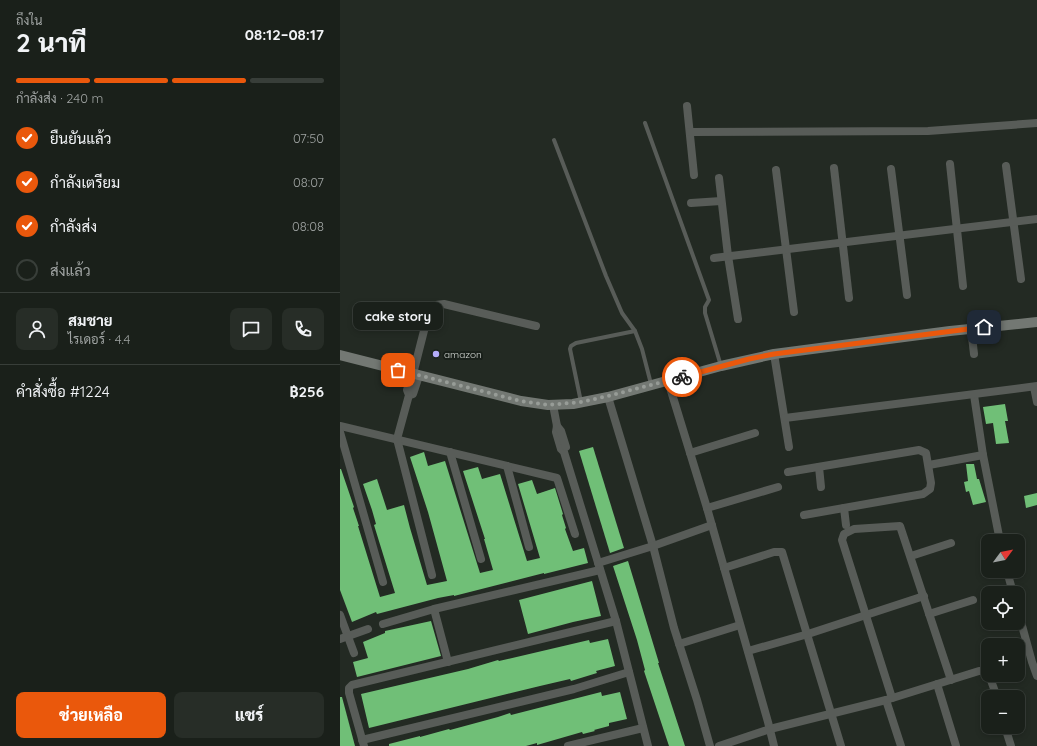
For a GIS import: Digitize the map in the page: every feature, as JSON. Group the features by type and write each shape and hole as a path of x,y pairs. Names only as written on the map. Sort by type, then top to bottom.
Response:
{"street":[{"path":"687,106 694,175"},
{"path":"690,132 928,131 1037,123"},
{"path":"950,164 963,286"},
{"path":"1006,166 1021,279"},
{"path":"834,168 849,298"},
{"path":"891,169 907,295"},
{"path":"776,170 794,312"},
{"path":"719,178 728,256 738,319"},
{"path":"691,203 721,201"},
{"path":"714,258 1037,219"},
{"path":"432,575 397,439 409,395 413,394 430,311 436,305 444,304 536,326"},
{"path":"340,355 521,401 553,405 581,402 608,396 721,366 774,354 971,328 1037,322"},
{"path":"971,328 974,354"},
{"path":"774,354 789,447"},
{"path":"668,381 712,525 774,746"},
{"path":"784,418 1035,387 1037,402"},
{"path":"974,395 983,455 999,534"},
{"path":"608,396 653,546 679,644 710,746"},
{"path":"553,405 557,426 556,432 561,450 564,452 616,622 648,746"},
{"path":"340,426 557,478 575,534"},
{"path":"340,432 383,582"},
{"path":"690,453 756,433"},
{"path":"788,472 919,450 926,453 931,483 930,489 923,494 804,515"},
{"path":"450,452 482,559"},
{"path":"929,465 983,455"},
{"path":"507,466 530,547"},
{"path":"819,467 821,487"},
{"path":"707,508 778,487"},
{"path":"844,508 846,525"},
{"path":"383,624 434,609 599,567 712,525"},
{"path":"901,746 889,699 842,540 844,534 854,529 900,526 951,680"},
{"path":"911,556 951,543"},
{"path":"724,568 774,552 782,552 841,746"},
{"path":"748,651 808,634 924,596"},
{"path":"929,614 973,600"},
{"path":"434,609 448,662"},
{"path":"340,615 344,637 354,653"},
{"path":"616,622 352,685 349,688 349,694 363,743 574,689 629,672"},
{"path":"679,644 740,625"},
{"path":"344,637 368,629"},
{"path":"1023,630 1037,676"},
{"path":"718,746 770,729 831,715 981,671"},
{"path":"937,684 956,746"},
{"path":"568,746 643,728"},
{"path":"1007,734 1011,746"}],"lane":[{"path":"645,123 709,300 705,307 705,313 721,366"},
{"path":"554,140 622,313 635,331 642,349 651,384"},
{"path":"581,402 570,349 571,346 576,343 635,331"}],"building":[{"path":"1005,404 1008,421 1005,421 1009,443 996,444 993,423 986,424 983,407"},
{"path":"593,447 624,548 610,553 579,451"},
{"path":"424,452 428,466 445,461 480,573 493,570 485,539 463,471 478,467 482,479 500,474 527,561 540,558 518,484 532,480 537,494 555,488 563,514 565,529 573,551 584,548 588,563 454,596 438,598 377,614 376,612 352,622 340,590 340,469 354,507 358,526 380,597 395,593 374,525 376,524 372,510 363,484 377,479 387,510 404,505 427,585 447,581 428,512 410,457"},
{"path":"966,464 974,464 977,479 979,479 986,502 973,505 969,491 966,492 964,482 968,481"},
{"path":"1037,493 1037,505 1026,508 1024,496"},
{"path":"628,561 658,663 685,746 669,746 644,671 637,640 613,566"},
{"path":"592,581 601,616 528,634 519,600"},
{"path":"431,621 441,656 357,677 353,662 368,658 363,642 385,633 385,631"},
{"path":"608,639 615,666 596,671 597,673 571,681 570,679 369,728 361,694 468,669 498,660 589,640 590,643"},
{"path":"601,692 602,696 620,692 627,719 609,723 609,726 594,730 595,731 583,734 582,732 537,745 537,743 526,746 389,746 389,744 450,730 510,713 511,715"},
{"path":"340,697 342,697 355,746 340,746"}],"way so far":[{"path":"398,370 521,401 548,405 573,404 682,377"}],"place":[{"name":"amazon","path":"436,354"},
{"name":"cake story","path":"398,370"}],"route":[{"path":"682,377 721,366 774,354 950,330 984,327"}]}
